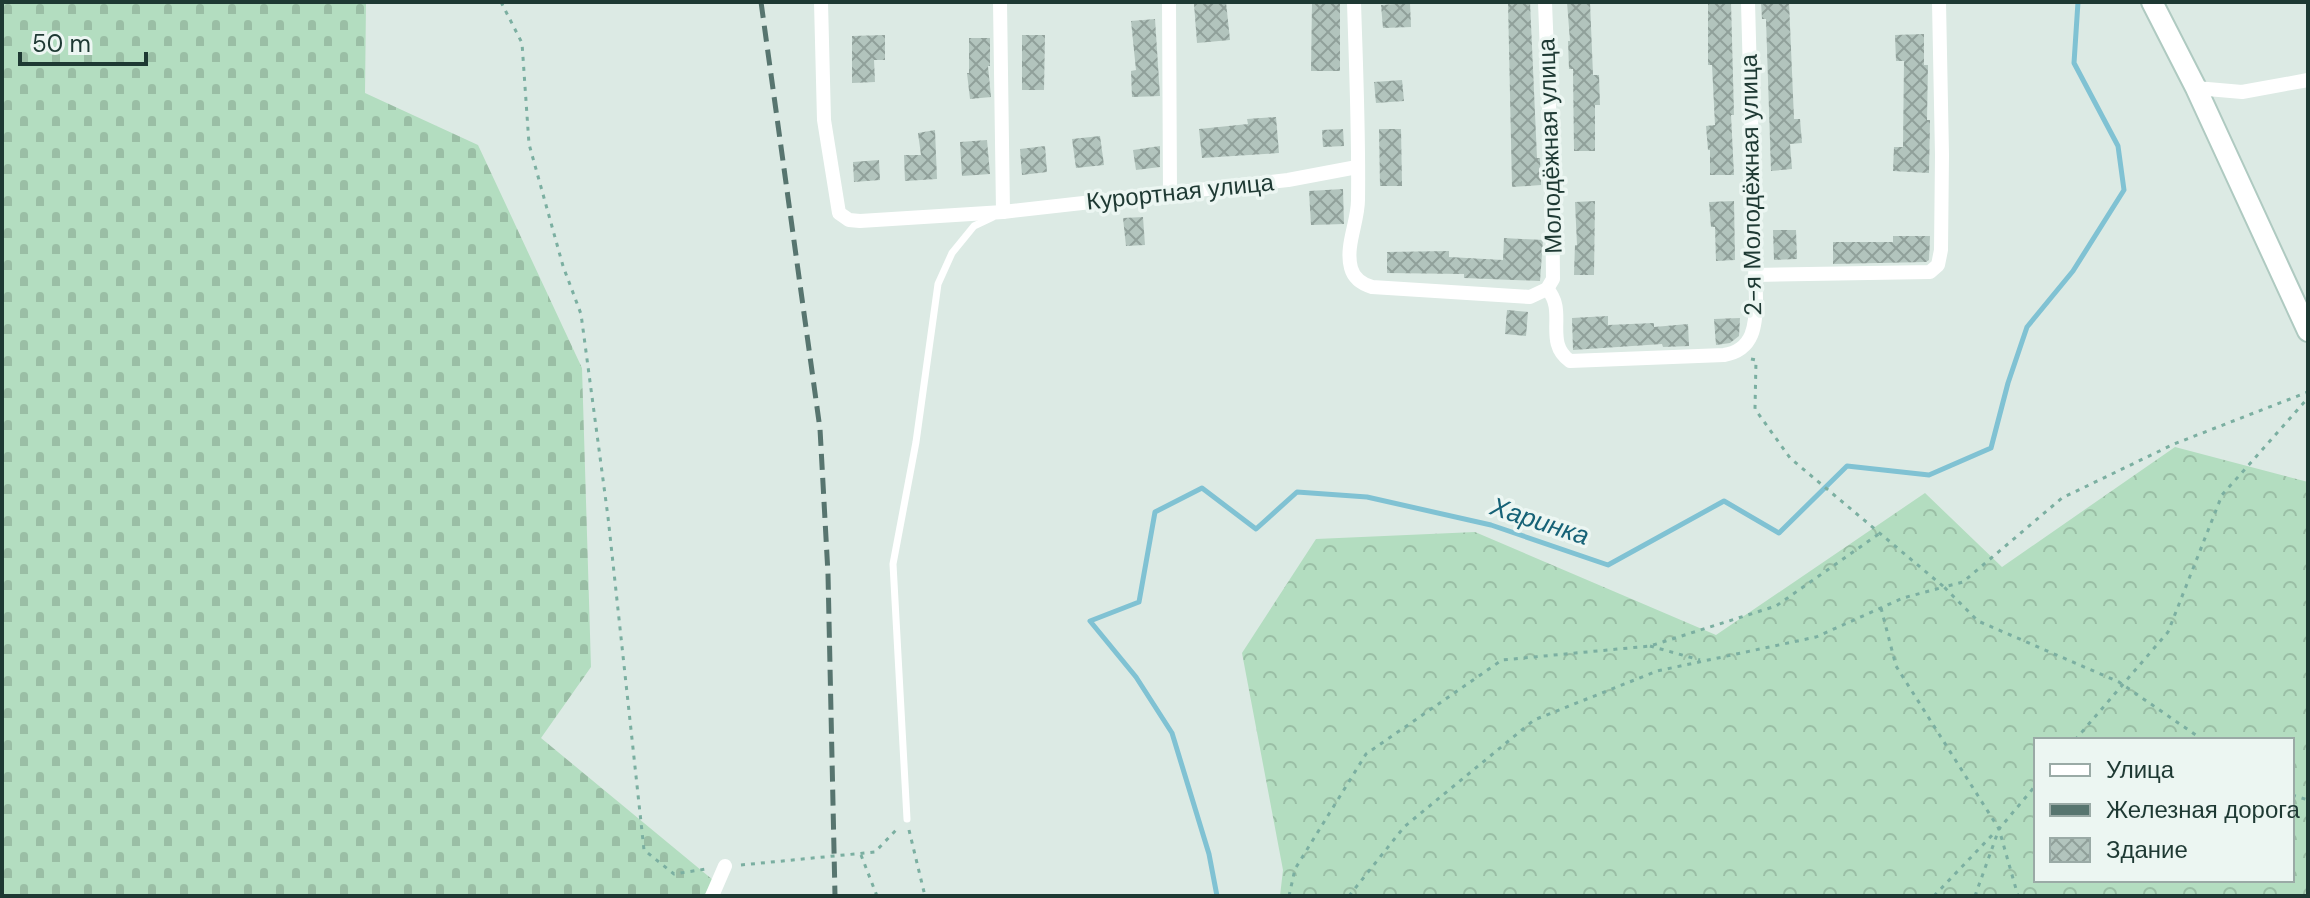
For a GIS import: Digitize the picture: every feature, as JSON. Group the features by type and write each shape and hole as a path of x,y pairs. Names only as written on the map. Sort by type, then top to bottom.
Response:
{"street":[{"name":"Курортная улица","path":"821,2 824,120 839,213 849,220 1003,212 1288,180 1357,167"},
{"path":"1000,2 1003,212"},
{"path":"1169,2 1170,192"},
{"path":"1354,2 1358,203 1350,254 1351,268 1362,284 1530,297 1547,289 1556,300 1557,348 1570,361 1737,353"},
{"name":"Молодёжная улица","path":"1545,2 1553,250 1553,279 1547,289"},
{"name":"2-я Молодёжная улица","path":"1737,353 1747,344 1756,317 1748,2"},
{"path":"1755,275 1930,272 1938,265 1941,250 1942,155 1939,2"},
{"path":"2152,2 2306,320"},
{"path":"2196,88 2242,92 2308,80"},
{"path":"712,896 725,866"}],"lane":[{"path":"907,819 893,564 916,442 932,313 938,284 952,253 974,226 1003,212"}],"path":[{"path":"501,2 522,43 529,144 563,266 581,314 608,517 644,850 674,874 725,866 860,854 875,852 907,819"},
{"path":"1737,353 1756,360 1755,409 1790,458 1944,587 1978,621 2123,685 2200,738"},
{"path":"1349,896 1404,827 1534,720 1657,671 1816,637 1903,598 1963,582 2062,498 2174,444 2308,392"},
{"path":"2077,738 2168,632 2222,495 2308,398"},
{"path":"1289,896 1295,869 1366,754 1502,660 1650,646 1776,606 1880,533"},
{"path":"1881,608 1896,666 1999,829 2018,896"},
{"path":"1650,646 1703,661"},
{"path":"1934,896 1999,829 2034,787"},
{"path":"907,819 925,896"},
{"path":"1975,896 1999,829"},
{"path":"860,854 877,896"}],"green space":[{"path":"2,2 366,2 365,93 478,145 582,368 591,667 541,738 713,880 704,896 2,896"},
{"path":"2175,447 2308,482 2308,896 1280,896 1283,870 1242,653 1316,539 1475,532 1716,635 1925,493 2002,567"}],"building":[{"path":"1226,2 1230,40 1197,43 1194,4"},
{"path":"1312,2 1340,2 1340,71 1311,71"},
{"path":"1508,2 1530,2 1541,185 1512,187"},
{"path":"1567,2 1590,2 1593,75 1599,75 1600,105 1595,105 1595,151 1574,151 1573,69 1569,69"},
{"path":"1708,2 1731,2 1734,175 1710,175 1706,126 1715,125 1712,65 1708,65"},
{"path":"1761,2 1789,2 1794,119 1800,119 1802,143 1790,144 1792,169 1771,171 1766,19 1762,19"},
{"path":"1410,3 1411,27 1383,28 1381,5"},
{"path":"1155,19 1160,96 1132,97 1131,71 1136,70 1131,21"},
{"path":"1924,34 1924,65 1928,65 1927,120 1930,120 1929,173 1893,171 1894,147 1903,147 1904,61 1896,61 1895,35"},
{"path":"885,35 885,60 874,60 875,82 852,83 852,36"},
{"path":"1022,35 1045,35 1044,90 1022,90"},
{"path":"969,38 990,38 988,66 991,97 970,99 967,73"},
{"path":"1402,80 1404,101 1376,103 1374,82"},
{"path":"1276,117 1279,153 1202,158 1199,129 1248,124 1247,119"},
{"path":"1343,129 1344,146 1323,147 1322,130"},
{"path":"1379,129 1401,129 1402,186 1380,186"},
{"path":"935,130 937,179 905,181 904,155 921,155 918,133"},
{"path":"1100,136 1104,165 1076,168 1072,139"},
{"path":"987,140 990,174 962,176 960,142"},
{"path":"1045,146 1047,172 1022,175 1020,149"},
{"path":"1160,146 1160,167 1136,170 1133,150"},
{"path":"879,160 880,180 854,182 853,162"},
{"path":"1343,189 1344,224 1311,225 1309,191"},
{"path":"1595,201 1594,275 1574,275 1577,245 1575,202"},
{"path":"1734,201 1735,260 1716,261 1715,227 1711,227 1709,202"},
{"path":"1143,217 1145,245 1126,246 1123,218"},
{"path":"1773,230 1796,230 1797,259 1774,260"},
{"path":"1893,236 1930,236 1929,260 1833,264 1833,242 1893,242"},
{"path":"1504,238 1543,240 1540,281 1464,278 1464,274 1387,273 1387,252 1449,251 1449,257 1503,260"},
{"path":"1507,310 1528,312 1526,336 1505,334"},
{"path":"1608,316 1608,325 1654,323 1654,327 1688,324 1689,346 1663,347 1662,344 1573,350 1572,318"},
{"path":"1740,318 1739,336 1730,343 1716,345 1714,319"}],"waterway":[{"name":"Харинка","path":"1217,896 1209,854 1172,733 1136,677 1090,621 1139,602 1155,512 1202,488 1256,529 1297,492 1367,497 1491,525 1608,565 1724,501 1779,533 1847,466 1929,475 1991,448 2027,327 2073,271 2124,190 2118,146 2074,63 2078,2"}],"railway":[{"path":"761,2 820,429 828,574 835,896"}]}
